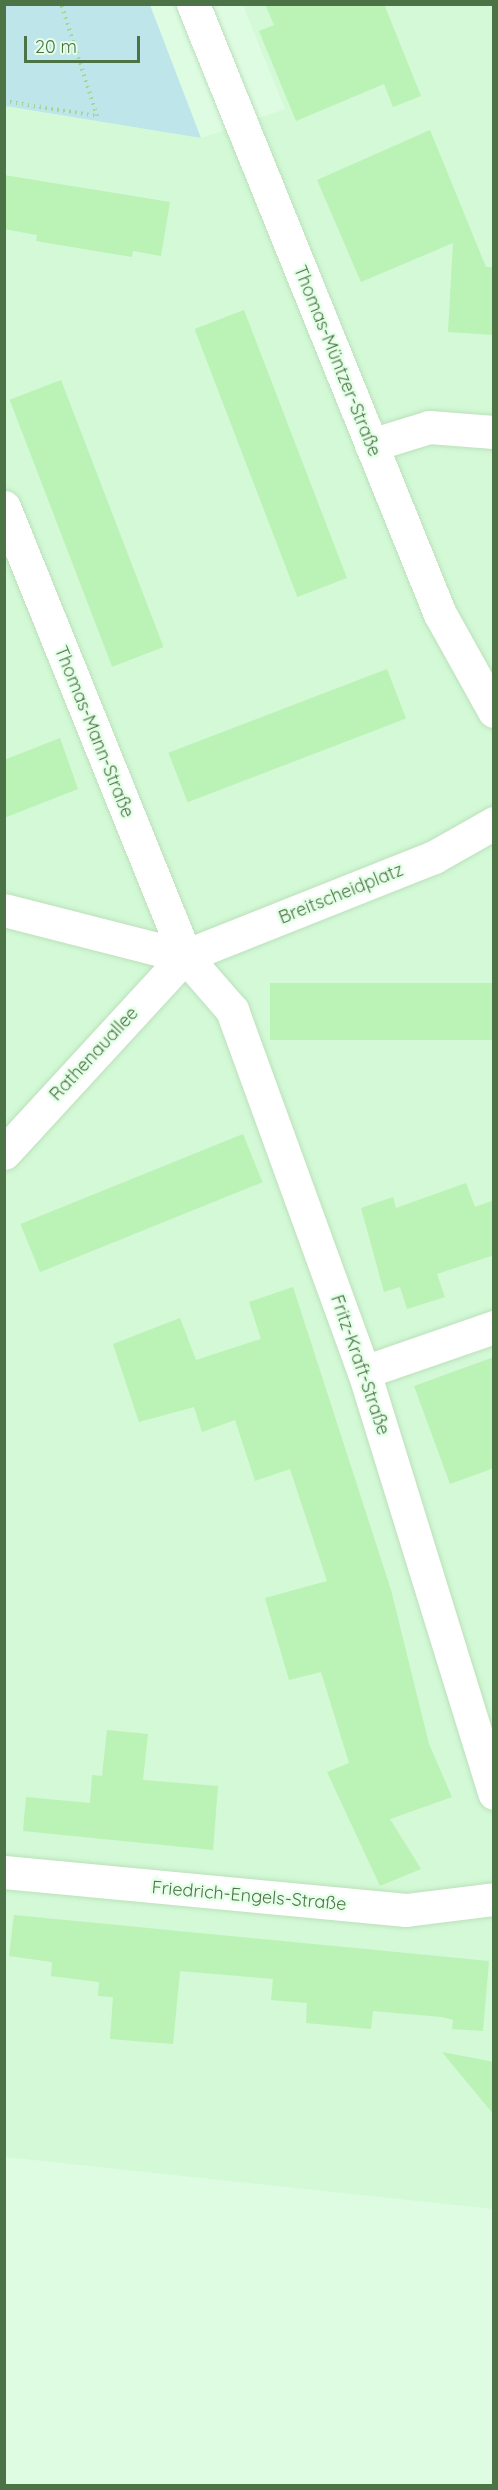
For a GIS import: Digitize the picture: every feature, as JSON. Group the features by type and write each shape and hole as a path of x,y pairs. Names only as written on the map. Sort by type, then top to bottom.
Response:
{"street":[{"name":"Thomas-Müntzer-Straße","path":"193,4 440,615 494,711"},
{"path":"371,446 429,427 494,432"},
{"name":"Thomas-Mann-Straße","path":"4,507 185,956"},
{"name":"Breitscheidplatz","path":"185,956 434,856 494,824"},
{"path":"4,910 185,956"},
{"name":"Rathenauallee","path":"4,1153 185,956"},
{"name":"Fritz-Kraft-Straße","path":"185,956 232,1010 364,1372 494,1793"},
{"path":"364,1372 494,1327"},
{"name":"Friedrich-Engels-Straße","path":"4,1872 406,1910 494,1899"}],"path":[{"path":"4,100 97,116 61,4"}],"shaded area":[{"path":"4,5 150,5 201,138 5,106"},
{"path":"243,5 493,5 493,2209 5,2157 4,106 201,138 285,109"}],"building":[{"path":"265,4 384,4 421,96 393,107 384,84 296,121 259,31 274,25"},
{"path":"430,130 486,267 494,267 494,335 448,332 453,243 361,282 317,180"},
{"path":"4,175 170,202 161,256 133,251 132,257 36,241 37,235 4,229"},
{"path":"244,310 347,578 297,597 195,329"},
{"path":"61,380 163,647 112,667 10,400"},
{"path":"387,669 406,718 188,802 169,753"},
{"path":"60,738 78,789 4,818 4,760"},
{"path":"270,983 494,983 494,1040 270,1040"},
{"path":"243,1134 262,1182 40,1272 20,1224"},
{"path":"466,1183 475,1207 494,1200 494,1255 437,1274 445,1297 407,1309 400,1287 384,1292 361,1208 393,1197 396,1208"},
{"path":"293,1287 391,1590 429,1744 452,1797 390,1819 421,1869 380,1886 327,1772 349,1763 321,1672 289,1680 265,1598 327,1581 290,1469 255,1481 235,1420 202,1432 194,1407 139,1422 113,1344 180,1318 196,1360 261,1339 249,1302"},
{"path":"494,1357 494,1468 450,1484 414,1386"},
{"path":"107,1730 148,1734 143,1780 218,1786 213,1850 23,1831 26,1797 90,1803 92,1775 102,1776"},
{"path":"14,1915 489,1961 483,2031 452,2029 453,2020 442,2017 373,2011 371,2029 306,2023 307,2003 271,2000 273,1979 180,1971 173,2044 110,2039 113,1997 98,1996 99,1982 51,1976 52,1962 9,1956"},
{"path":"442,2052 494,2062 494,2115"}]}
